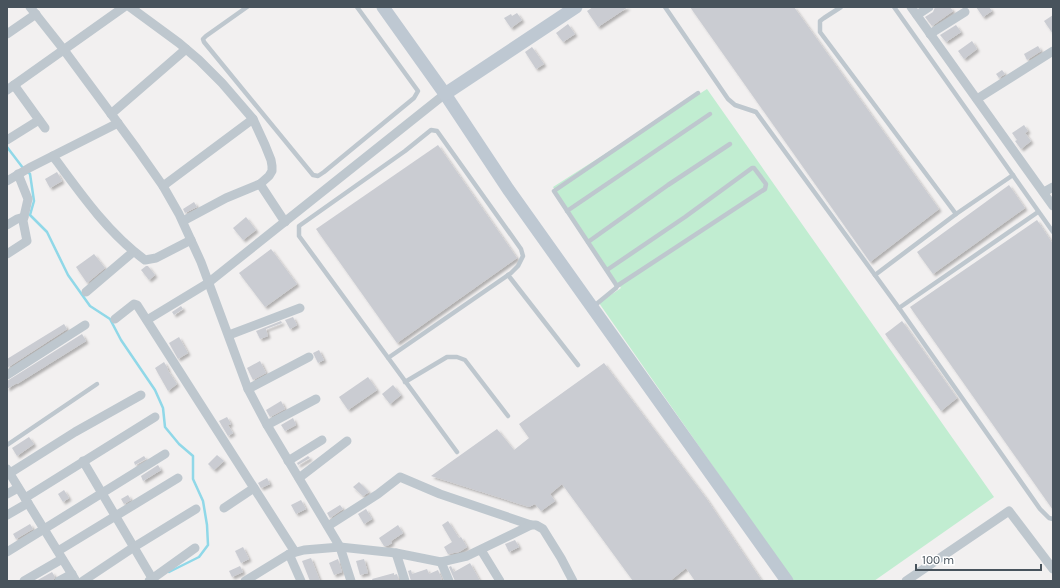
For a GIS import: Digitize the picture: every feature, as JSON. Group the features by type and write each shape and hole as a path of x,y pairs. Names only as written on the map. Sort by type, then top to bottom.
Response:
{"street":[{"path":"45,128 11,88 124,7"},
{"path":"130,7 186,49 222,83 253,119 271,160 272,171 260,184 226,198 183,221"},
{"path":"383,7 445,94 508,190 787,581"},
{"path":"147,320 208,283 445,94 576,7"},
{"path":"911,7 1053,206"},
{"path":"917,15 929,7"},
{"path":"7,34 33,11 64,50 163,186 183,221 191,240 229,335 248,389 267,425 340,547 351,581"},
{"path":"930,34 965,12"},
{"path":"111,114 186,49"},
{"path":"977,99 1053,51"},
{"path":"163,186 253,119"},
{"path":"7,140 39,120"},
{"path":"7,181 118,123"},
{"path":"53,156 116,235 133,252 145,260 150,260 191,240"},
{"path":"7,254 27,241 24,218 28,199 23,172"},
{"path":"260,184 285,222"},
{"path":"1044,192 1053,187"},
{"path":"7,226 17,219 24,218"},
{"path":"86,292 133,252"},
{"path":"115,319 136,304 254,488 292,553 301,581"},
{"path":"229,335 300,308"},
{"path":"7,375 85,325"},
{"path":"248,389 309,357"},
{"path":"59,581 74,577 8,471 141,395"},
{"path":"267,425 316,399"},
{"path":"7,515 26,500 83,461 155,417"},
{"path":"288,461 322,440"},
{"path":"298,478 347,441"},
{"path":"7,552 164,454"},
{"path":"83,461 134,547 151,579 176,563 195,548"},
{"path":"328,526 378,494 400,477 440,494 531,525 536,525 543,529 561,558 572,581"},
{"path":"24,581 115,515 178,478"},
{"path":"7,494 18,488"},
{"path":"224,508 254,488"},
{"path":"83,581 134,547 196,509"},
{"path":"906,581 1009,511 1053,570"},
{"path":"249,580 292,553 340,547 396,554 441,562 466,556 481,550 531,525"},
{"path":"481,550 500,581"},
{"path":"396,554 405,581"},
{"path":"441,562 449,581"}],"lane":[{"path":"247,7 206,36 204,42 313,175 318,176 414,98 418,91 357,7"},
{"path":"665,7 728,99 735,105 756,112 899,308 1040,509 1049,518 1053,519"},
{"path":"841,7 820,21 820,32 956,214"},
{"path":"894,7 1053,232"},
{"path":"617,286 554,194 554,191 698,93"},
{"path":"567,212 710,114"},
{"path":"388,358 508,275 518,266 524,256 521,249 437,131 431,130 405,151 300,226 298,231 299,236 405,382 457,452"},
{"path":"588,242 668,185 730,144"},
{"path":"592,307 617,286 765,189 766,184 756,170 752,168 685,217 606,270"},
{"path":"875,275 956,214 1013,175"},
{"path":"899,308 1038,212"},
{"path":"508,275 578,365"},
{"path":"405,382 447,357 458,357 465,360 508,416"},
{"path":"7,445 97,384"}],"green space":[{"path":"707,89 994,497 874,581 793,581 599,303 621,288 553,187"}],"building":[{"path":"593,7 628,7 598,27 587,11"},
{"path":"690,7 794,7 939,209 870,262"},
{"path":"935,7 950,7 953,11 932,26 925,17 933,12"},
{"path":"976,7 989,7 992,11 983,17"},
{"path":"517,13 522,20 511,28 504,18 511,14 512,16"},
{"path":"1053,15 1053,34 1044,21"},
{"path":"568,24 575,34 563,42 556,33"},
{"path":"956,25 961,32 946,42 940,35"},
{"path":"972,41 977,49 964,59 958,51"},
{"path":"1038,46 1041,51 1027,60 1024,54"},
{"path":"532,47 544,64 536,69 525,52"},
{"path":"1002,70 1005,74 999,78 996,74"},
{"path":"1024,125 1028,131 1025,133 1031,141 1021,149 1015,141 1017,140 1012,133"},
{"path":"438,145 517,258 397,343 316,229"},
{"path":"57,172 62,181 50,188 45,179"},
{"path":"1009,185 1025,208 933,274 917,252"},
{"path":"194,202 197,207 185,213 183,209"},
{"path":"246,217 256,230 243,240 233,228"},
{"path":"1037,220 1053,244 1053,510 910,307"},
{"path":"271,249 297,284 265,307 239,273"},
{"path":"94,254 105,268 87,283 76,267"},
{"path":"148,266 155,275 149,280 141,270"},
{"path":"181,306 183,309 174,315 172,312"},
{"path":"293,317 297,325 290,329 285,320"},
{"path":"281,321 282,323 266,329 268,336 260,339 256,331"},
{"path":"902,321 957,398 941,411 885,334"},
{"path":"64,324 67,329 7,368 7,359"},
{"path":"82,334 86,341 7,389 7,381"},
{"path":"179,337 188,353 178,359 169,343"},
{"path":"319,350 324,360 318,363 313,353"},
{"path":"260,361 266,373 253,380 247,368"},
{"path":"164,362 177,384 168,391 155,368"},
{"path":"604,363 706,498 762,581 695,581 686,568 670,581 633,581 562,484 550,494 555,501 541,511 535,504 529,507 431,476 497,429 514,450 529,438 519,424"},
{"path":"368,377 377,390 348,410 339,397"},
{"path":"393,385 401,395 390,404 382,394"},
{"path":"281,401 285,409 270,417 266,410"},
{"path":"227,417 231,424 228,425 233,433 228,436 219,421"},
{"path":"293,418 296,425 285,431 281,425"},
{"path":"29,437 34,444 17,456 12,448"},
{"path":"217,455 224,461 214,470 208,464"},
{"path":"144,456 146,459 135,465 134,462"},
{"path":"308,456 310,458 298,465 297,463"},
{"path":"158,465 161,470 143,481 141,476"},
{"path":"267,478 270,484 261,488 258,483"},
{"path":"359,482 369,492 363,496 353,487"},
{"path":"64,490 69,498 63,502 58,494"},
{"path":"128,495 131,500 124,504 121,499"},
{"path":"301,500 306,509 296,514 291,505"},
{"path":"340,505 343,509 330,518 327,513"},
{"path":"366,509 372,519 364,524 358,514"},
{"path":"448,521 467,547 459,552 448,554 444,547 452,542 442,525"},
{"path":"30,524 33,529 16,539 13,534"},
{"path":"398,525 403,533 391,541 392,543 384,546 379,538"},
{"path":"515,540 519,547 509,552 505,544"},
{"path":"243,547 249,559 241,563 235,551"},
{"path":"311,558 320,581 310,581 302,561"},
{"path":"338,559 342,572 334,575 329,563"},
{"path":"364,559 368,573 360,575 356,561"},
{"path":"470,563 480,581 455,581 449,567 451,566 454,572"},
{"path":"240,566 243,572 232,577 229,571"},
{"path":"427,569 429,574 438,570 442,580 411,581 408,571 411,570 412,574"},
{"path":"52,572 55,577 53,581 36,581"},
{"path":"394,573 394,575 397,574 399,581 373,581 372,579"}],"waterway":[{"path":"7,147 23,168"},
{"path":"27,171 30,174 34,201 30,215 47,232 68,275 90,306 110,319 121,340 155,390 163,408 165,427 179,444 193,456 193,479 203,501 207,525 208,545 199,557 169,572"}]}
